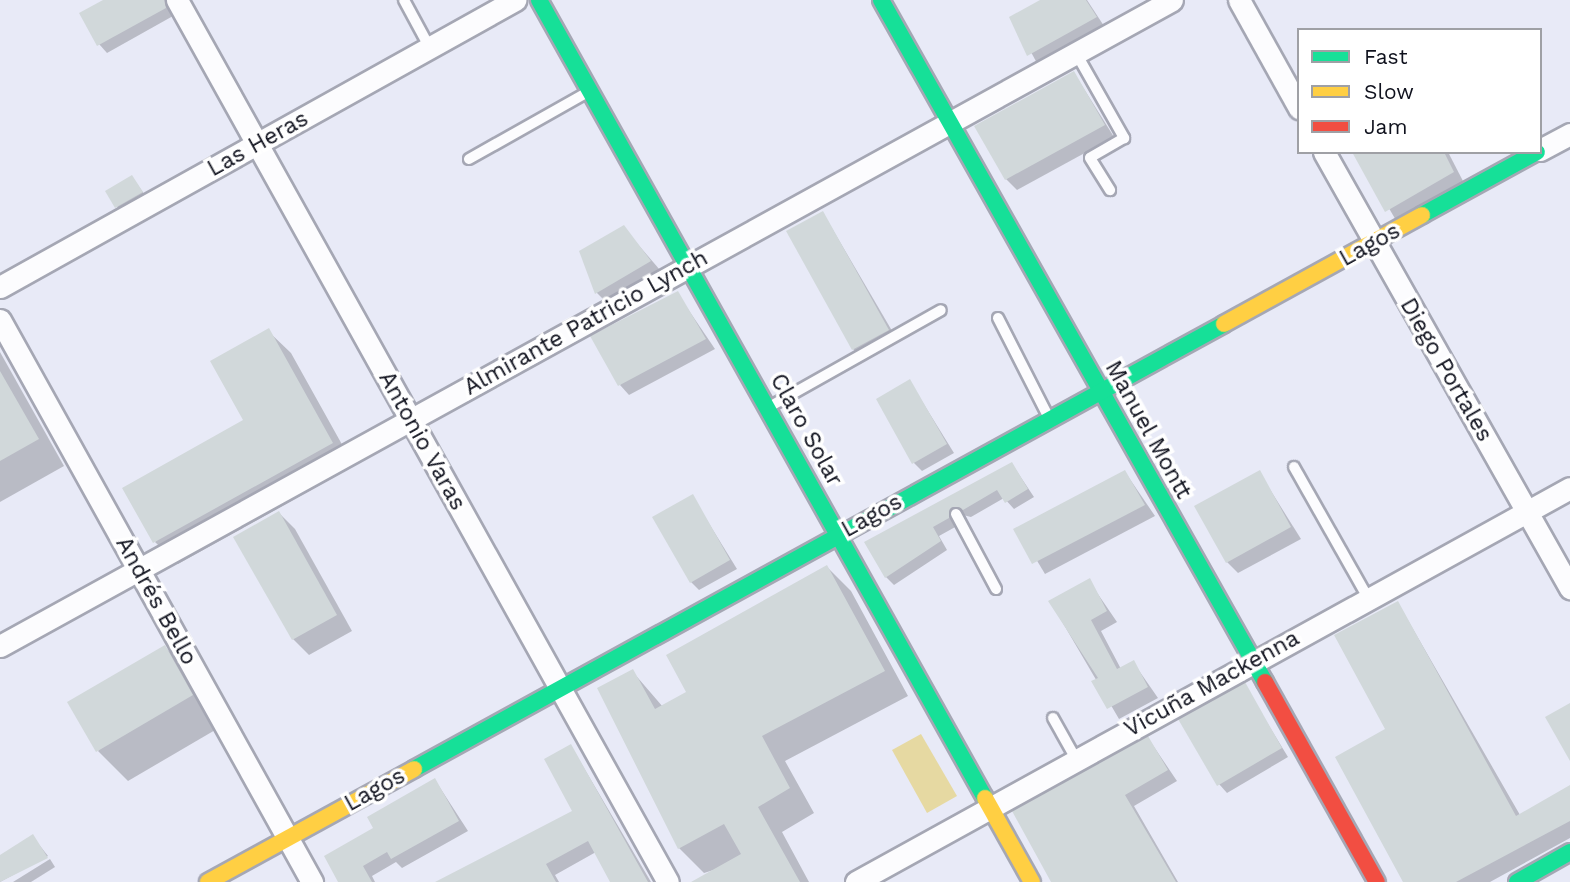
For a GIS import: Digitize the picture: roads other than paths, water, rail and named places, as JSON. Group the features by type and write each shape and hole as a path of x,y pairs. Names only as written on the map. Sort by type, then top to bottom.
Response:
{"street":[{"name":"Antonio Varas","path":"177,0 667,882"},
{"name":"Las Heras","path":"0,288 515,0"},
{"name":"Claro Solar","path":"539,0 1032,882"},
{"name":"Manuel Montt","path":"881,0 1377,882"},
{"name":"Almirante Patricio Lynch","path":"0,646 1172,0"},
{"path":"1239,0 1297,103"},
{"name":"Lagos","path":"1542,149 1570,134"},
{"name":"Diego Portales","path":"1325,154 1570,588"},
{"name":"Lagos","path":"208,882 838,534 939,483 1049,418 1534,154"},
{"name":"Andrés Bello","path":"0,320 312,882"},
{"name":"Vicuña Mackenna","path":"856,882 1252,661 1570,488"},
{"path":"1517,882 1570,852"}],"lane":[{"path":"404,0 430,48"},
{"path":"1076,53 1124,138 1090,158 1111,190"},
{"path":"469,159 590,91"},
{"path":"767,408 941,310"},
{"path":"998,318 1049,418"},
{"path":"1294,467 1368,598"},
{"path":"956,514 996,589"},
{"path":"1054,718 1076,759"}]}
